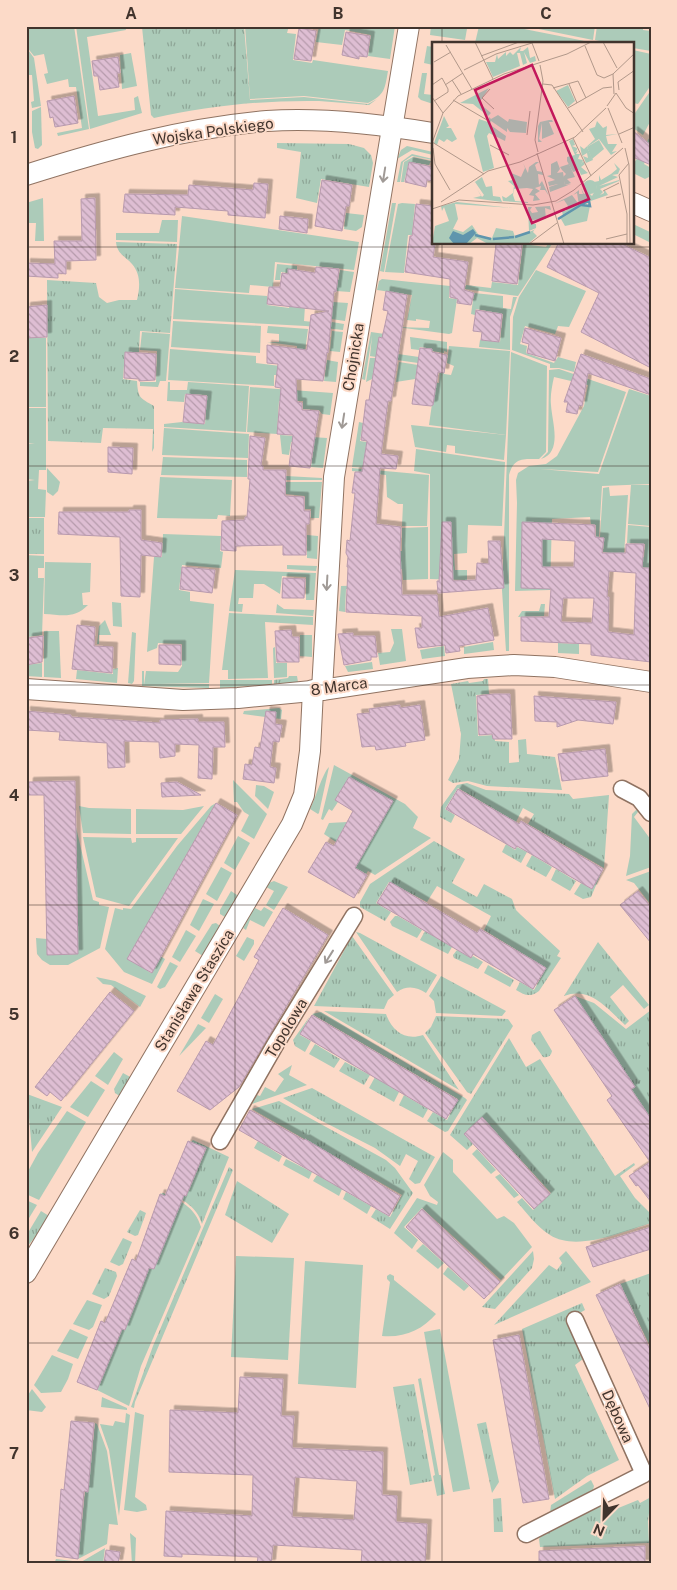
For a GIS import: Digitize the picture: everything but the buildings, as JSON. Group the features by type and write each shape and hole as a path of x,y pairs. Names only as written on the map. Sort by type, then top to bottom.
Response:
{"street":[{"name":"Chojnicka","path":"317,690 334,477 409,26"},
{"name":"Wojska Polskiego","path":"26,175 110,149 150,139 227,125 268,121 307,121 392,126 432,133"},
{"path":"634,202 651,211"},
{"name":"8 Marca","path":"26,688 183,700 238,698 317,690 492,665 555,667 651,682"},
{"name":"Stanisława Staszica","path":"26,1273 292,824 304,795 317,690"},
{"path":"622,789 639,798 651,813"},
{"name":"Topolowa","path":"220,1141 274,1045 354,916"},
{"name":"Dębowa","path":"526,1534 644,1474 575,1320"}],"green space":[{"path":"26,26 74,26 89,129 58,136 57,133 82,128 76,87 69,87 68,79 47,84 44,74 48,73 44,54 34,56 26,46"},
{"path":"76,26 125,26 126,30 87,37 98,116 135,110 134,98 138,96 142,113 90,129"},
{"path":"128,26 244,26 250,100 304,97 368,104 377,99 369,105 319,101 257,103 216,107 154,118 151,115 142,27 128,29"},
{"path":"245,26 289,26 287,33 296,34 293,60 312,63 313,60 388,71 383,90 378,97 368,103 304,96 250,99"},
{"path":"319,26 395,26 390,59 368,56 371,35 345,30 342,45 316,42"},
{"path":"431,26 460,26 467,29 465,40 430,35"},
{"path":"479,26 509,26 590,42 475,42"},
{"path":"524,26 595,26 593,40"},
{"path":"597,26 643,26 643,30 651,31 651,51 634,48 634,42 604,42 595,40"},
{"path":"427,46 432,47 432,65 424,63"},
{"path":"26,47 34,58 41,106 32,108 31,102 34,101 32,75 26,75"},
{"path":"634,50 651,54 651,85 638,104 634,103"},
{"path":"131,53 137,86 122,89 120,55"},
{"path":"422,73 427,73 424,94 432,95 432,104 418,97"},
{"path":"651,90 651,120 643,135 634,129 634,115"},
{"path":"41,107 42,145 38,149 35,148 32,132 32,111"},
{"path":"651,135 651,148 644,164 651,168 651,176 645,179 634,174 634,163"},
{"path":"277,143 349,144 364,148 371,155 373,163 369,187 321,179 317,203 296,198 301,152 277,148"},
{"path":"407,146 432,152 432,155 412,150 397,159 401,150"},
{"path":"412,154 432,159 412,156 403,162 400,182 397,182 401,162"},
{"path":"413,157 431,161 429,165 409,162 404,182 401,182 404,162"},
{"path":"43,198 44,241 35,241 36,223 26,223 26,203"},
{"path":"392,203 396,203 384,272 380,271"},
{"path":"398,204 415,204 412,235 408,235 404,273 385,272"},
{"path":"346,213 364,215 362,227 356,231 344,229"},
{"path":"182,216 359,242 354,270 275,262 273,287 250,285 249,293 175,288"},
{"path":"162,220 178,220 177,242 116,240 116,233 159,233"},
{"path":"634,224 650,232 651,243 634,234"},
{"path":"116,242 177,244 170,333 140,331 139,352 125,352 123,379 137,381 141,397 154,406 154,448 152,452 153,429 103,428 101,443 48,441 47,280 96,283 99,297 107,303 119,300 137,300 139,286 137,272 120,252"},
{"path":"523,245 546,247 551,245 518,296 465,289 466,285 491,288 492,282 518,285"},
{"path":"277,264 297,266 297,273 295,273 295,269 288,269 288,273 281,272 280,280 275,280"},
{"path":"340,270 354,272 350,292 336,291"},
{"path":"536,270 586,291 569,327 558,326 555,334 525,326 520,344 527,346 526,353 554,363 558,357 576,362 574,372 550,368 550,364 512,350 513,317 519,297"},
{"path":"382,279 450,286 449,298 457,299 452,333 397,327 429,328 430,321 407,320 412,295 377,290 379,281"},
{"path":"175,289 267,296 267,305 289,308 291,299 305,306 304,321 344,324 343,330 306,326 173,319"},
{"path":"474,293 503,296 503,308 511,309 513,297 517,297 510,317 510,350 479,347 480,340 500,342 503,314 476,309 475,315 471,314"},
{"path":"333,302 348,303 345,321 331,319"},
{"path":"173,321 261,326 260,353 171,347"},
{"path":"268,326 308,329 305,351 297,350 297,346 267,342 279,342 279,334 267,333"},
{"path":"332,331 343,332 340,352 330,351"},
{"path":"142,332 170,334 166,381 160,381 158,387 140,386 140,382 156,382 157,351 140,350"},
{"path":"371,332 398,336 397,339 379,337 376,357 370,356 372,336 365,380 362,379"},
{"path":"410,337 447,342 447,352 432,351 432,349 420,347 419,350 411,349"},
{"path":"26,338 46,338 46,407 26,407"},
{"path":"449,346 510,351 506,435 429,425 434,390 430,382 439,383 440,367 445,368 444,374 451,375 454,366 447,363"},
{"path":"170,349 256,356 256,363 280,366 289,376 274,375 274,386 168,380"},
{"path":"511,352 547,366 546,452 539,459 524,459 516,462 509,475 509,651 506,651 502,590"},
{"path":"398,354 419,357 418,363 397,360"},
{"path":"370,358 376,358 372,379 366,382"},
{"path":"327,360 338,362 336,382 324,381"},
{"path":"399,362 418,365 415,379 396,382"},
{"path":"559,369 626,392 598,472 540,469 599,474 629,389 651,396 651,484 602,486 599,537 596,537 596,525 591,524 590,517 552,519 550,590 515,591 516,480 518,473 529,466 546,464 557,456 584,406 588,385 554,377 551,402 555,436 554,443 548,455 541,459 548,452 549,370"},
{"path":"168,382 170,382 170,390 187,390 188,382 249,386 246,432 164,427 164,424 182,422 205,424 207,395 185,394 184,402 167,401"},
{"path":"250,387 333,393 330,415 322,414 319,410 303,409 303,401 279,401 277,434 247,432"},
{"path":"26,408 46,408 46,470 39,470 38,489 46,490 45,517 26,517 26,481 35,480 26,479 26,444 35,443 26,443"},
{"path":"359,422 363,423 360,441 373,443 364,458 363,464 370,466 369,468 352,467"},
{"path":"411,425 506,435 504,460 455,453 455,446 447,445 446,452 415,447"},
{"path":"164,428 249,434 248,458 162,455"},
{"path":"280,435 327,438 323,468 311,467 314,444 291,442 289,455 282,454"},
{"path":"416,449 505,462 502,526 468,525 467,553 454,554 455,570 467,570 467,580 430,579 430,474 414,471"},
{"path":"163,457 247,460 247,477 161,475"},
{"path":"47,468 60,482 58,491 53,496 47,492"},
{"path":"352,468 429,475 427,526 402,526 403,504 398,504 387,497 386,475 352,471"},
{"path":"286,476 322,478 322,480 286,480"},
{"path":"160,477 232,480 230,516 218,515 217,519 157,518"},
{"path":"286,482 322,482 319,518 311,518 311,509 305,509 305,496 286,494"},
{"path":"631,485 651,485 651,526 628,524"},
{"path":"609,487 610,496 628,495 624,555 603,552 604,538 600,537 603,488"},
{"path":"26,518 44,518 44,554 26,554"},
{"path":"628,525 651,527 649,568 639,567 640,558 644,557 645,544 627,543"},
{"path":"428,527 428,579 403,580 402,569 384,571 399,551 402,551 402,528"},
{"path":"163,534 221,536 220,551 223,552 221,568 182,565 179,590 190,592 190,601 214,604 209,683 159,684 209,684 209,688 142,686 142,671 144,671 144,685 146,671 178,672 182,666 182,644 158,643 157,648 147,652 154,557 162,557"},
{"path":"307,535 318,536 317,559 307,558"},
{"path":"26,555 44,556 44,568 38,568 38,578 44,578 42,635 28,637 27,641"},
{"path":"45,562 91,563 90,592 82,593 83,605 88,605 73,614 44,614"},
{"path":"287,565 317,566 316,571 287,569"},
{"path":"235,570 316,573 314,600 306,600 306,577 282,576 280,594 264,584 254,584 253,598 239,598 238,604 243,604 242,612 229,611"},
{"path":"372,585 368,591 346,589 345,612 339,611 341,586"},
{"path":"112,602 121,603 122,627 113,626"},
{"path":"277,604 284,609 314,610 313,616 276,613"},
{"path":"541,604 545,604 544,616 518,617 522,611 539,611"},
{"path":"229,613 313,617 313,625 265,622 268,678 228,679 228,670 222,670"},
{"path":"105,620 111,635 99,635 99,644 97,644 99,626"},
{"path":"391,629 402,629 406,661 380,665 378,653 390,652 394,643"},
{"path":"44,631 59,631 61,678 44,677"},
{"path":"132,632 136,633 134,681 132,684 128,683"},
{"path":"300,635 312,635 312,657 300,656"},
{"path":"578,636 579,654 558,653 558,643 577,644"},
{"path":"493,642 494,650 464,654 464,647"},
{"path":"444,646 445,656 422,659 420,650"},
{"path":"275,647 276,663 287,663 287,677 274,678 273,648"},
{"path":"372,662 373,669 348,672 345,666"},
{"path":"42,663 42,677 26,676 26,665"},
{"path":"118,668 117,683 76,679 77,670 113,674 113,669"},
{"path":"289,676 297,676 298,682 274,684 274,680 288,678"},
{"path":"488,679 489,694 476,695 478,736 494,735 495,741 509,742 509,763 519,762 518,740 526,739 527,754 555,757 562,790 487,786 468,781 453,783 448,780 459,759 461,734 451,684 483,681"},
{"path":"220,680 272,680 272,684 220,688"},
{"path":"279,708 282,710 281,719 243,714 244,711"},
{"path":"334,765 405,804 418,817 413,828 431,838 375,875 368,871 366,874 355,868 392,801 335,800 338,802 332,811 329,809 323,820 321,819"},
{"path":"329,767 318,814 310,809 324,774"},
{"path":"233,780 267,814 254,839 241,831 249,815 244,812 237,802 234,802"},
{"path":"467,783 486,790 569,794 573,799 609,795 604,868 528,824 534,814 523,808 516,822 458,788 445,809 455,815 451,823 440,817 441,807 457,785"},
{"path":"256,785 264,786 274,792 268,809 255,796"},
{"path":"216,803 128,958 151,973 160,956 165,959 152,984 124,972 105,949 115,908 131,909 177,846 211,806"},
{"path":"79,806 131,809 131,834 83,833"},
{"path":"204,806 181,834 136,834 136,809 183,810"},
{"path":"640,806 634,817 651,840 651,867 626,876 630,856 632,814"},
{"path":"347,822 336,842 324,834 329,823"},
{"path":"76,827 93,900 99,902 99,905 109,907 100,948 68,965 50,965 37,954 36,938 47,939 47,955 78,954"},
{"path":"238,836 250,843 235,870 224,863"},
{"path":"83,837 131,838 132,843 136,842 136,838 178,838 129,906 96,897"},
{"path":"434,841 465,859 452,883 477,897 484,884 512,899 516,910 560,951 557,956 561,958 539,991 527,995 516,990 520,982 534,990 546,968 484,930 491,916 437,886 427,902 389,882 376,903 391,912 385,921 360,907 360,902 370,884"},
{"path":"506,844 515,850 517,847 527,852 521,863 502,852"},
{"path":"532,855 552,867 546,877 526,866"},
{"path":"221,867 232,873 217,901 206,894"},
{"path":"556,869 576,881 570,891 551,880"},
{"path":"603,869 591,897 583,899 574,894 581,883 592,889"},
{"path":"651,871 651,905 634,883 626,880"},
{"path":"274,881 288,887 274,910 266,905 274,891 266,887 266,884"},
{"path":"231,891 240,897 225,917 220,914 220,910"},
{"path":"203,899 214,904 199,931 190,925"},
{"path":"253,907 261,911 264,907 273,912 264,927 250,920 246,930 243,928"},
{"path":"395,916 422,930 417,938 392,926 390,922"},
{"path":"216,923 220,926 203,956 195,951 212,924"},
{"path":"186,930 196,936 180,962 172,957"},
{"path":"425,931 452,947 448,954 420,940"},
{"path":"356,932 437,975 426,993 412,988 404,988 397,992"},
{"path":"352,936 394,995 388,1000 384,1009 314,1006"},
{"path":"247,937 254,940 254,944 244,961 236,956"},
{"path":"598,942 649,1005 644,1009 623,985 610,997 629,1021 625,1025 598,1000 590,996 573,994 564,996"},
{"path":"457,950 483,962 478,969 454,958 453,955"},
{"path":"170,962 178,966 165,987 160,989 157,987"},
{"path":"488,965 514,980 510,987 484,973"},
{"path":"441,976 506,1011 502,1016 436,1013 434,1001 429,996"},
{"path":"96,977 115,981 146,996 140,1007 111,985 103,984"},
{"path":"215,994 223,999 209,1023 201,1018"},
{"path":"575,996 594,1003 626,1029 651,1010 651,1119 631,1089 634,1087"},
{"path":"324,1011 386,1014 392,1025 400,1033 410,1037 423,1035 459,1090"},
{"path":"321,1012 465,1098 467,1100 448,1131 445,1132 427,1121 433,1112 447,1120 458,1099 312,1014"},
{"path":"310,1016 300,1035 311,1041 305,1052 295,1046 293,1040"},
{"path":"436,1016 508,1019 513,1026 471,1094 467,1092 425,1033 431,1027"},
{"path":"198,1024 206,1028 179,1056"},
{"path":"539,1031 552,1051 548,1057 543,1057 531,1040 532,1035"},
{"path":"509,1038 526,1067 540,1059 615,1176 634,1163 635,1165 620,1176 635,1198 651,1214 651,1223 600,1239 573,1242 561,1240 541,1228 517,1202 522,1198 533,1210 551,1193 482,1117 464,1134 473,1144 467,1150 450,1135"},
{"path":"315,1044 340,1059 334,1068 309,1054"},
{"path":"114,1052 123,1059 108,1085 95,1076"},
{"path":"345,1062 370,1075 364,1085 339,1071"},
{"path":"292,1065 289,1075 307,1085 252,1104 265,1087 275,1092 284,1079 278,1074"},
{"path":"123,1073 132,1078 121,1097 115,1093 114,1089"},
{"path":"375,1077 399,1092 394,1102 369,1088"},
{"path":"91,1081 105,1090 88,1117 70,1107"},
{"path":"312,1088 435,1157 420,1183 415,1184 409,1179 418,1161 406,1154 400,1166 375,1148 320,1120 283,1098"},
{"path":"27,1094 62,1107 32,1152"},
{"path":"404,1095 428,1109 423,1118 399,1105"},
{"path":"279,1101 386,1160 395,1168 413,1193 390,1229 371,1217 376,1209 390,1217 402,1195 252,1109"},
{"path":"67,1111 86,1122 39,1200 26,1194 26,1175 38,1153"},
{"path":"193,1140 229,1157 202,1224 197,1213 189,1204 167,1193 168,1189 186,1196 206,1149 191,1142"},
{"path":"258,1141 282,1156 279,1162 254,1148"},
{"path":"477,1149 496,1170 491,1174 472,1154"},
{"path":"443,1152 453,1160 453,1172 497,1219 504,1216 514,1223 532,1247 501,1280 422,1208 404,1227 418,1240 412,1249 394,1233 417,1198 437,1205 438,1202 430,1196 424,1185"},
{"path":"286,1159 312,1172 309,1179 283,1165"},
{"path":"229,1167 233,1170 134,1408 131,1407 153,1346"},
{"path":"500,1174 519,1195 514,1198 495,1177"},
{"path":"317,1175 342,1189 339,1196 313,1181"},
{"path":"237,1181 289,1214 272,1243 225,1215"},
{"path":"346,1192 371,1206 367,1214 343,1199"},
{"path":"163,1193 191,1209 201,1227 141,1366 129,1406 97,1390 122,1329 125,1330 149,1268 154,1269 160,1194"},
{"path":"26,1200 37,1205 26,1223"},
{"path":"140,1210 146,1213 138,1235 135,1236 127,1232"},
{"path":"41,1211 49,1216 46,1224 26,1248 26,1236"},
{"path":"123,1238 132,1242 123,1264 119,1266 110,1262"},
{"path":"423,1244 444,1263 438,1269 416,1251"},
{"path":"533,1251 532,1268 495,1309 482,1307"},
{"path":"566,1251 591,1282 494,1325 549,1265 557,1270 562,1263 559,1258"},
{"path":"236,1256 294,1258 288,1360 231,1357"},
{"path":"305,1261 363,1265 356,1388 298,1384"},
{"path":"448,1267 469,1286 464,1291 443,1274"},
{"path":"105,1268 116,1272 117,1276 109,1296 104,1299 92,1294"},
{"path":"651,1273 651,1348 620,1284"},
{"path":"390,1274 394,1276 394,1280 436,1314 419,1329 412,1332 398,1336 382,1336 390,1282 387,1276"},
{"path":"87,1300 102,1305 93,1327 89,1330 73,1324"},
{"path":"582,1303 585,1310 567,1320 583,1359 575,1365 619,1460 587,1476 555,1499 522,1329"},
{"path":"70,1329 88,1337 78,1359 57,1351"},
{"path":"440,1329 470,1489 453,1492 424,1332"},
{"path":"52,1355 73,1364 61,1392 41,1393 34,1385"},
{"path":"421,1378 439,1475 441,1475 445,1494 437,1496 418,1379"},
{"path":"414,1384 432,1481 410,1485 393,1387"},
{"path":"32,1389 46,1407 42,1412 26,1410 26,1398"},
{"path":"102,1397 127,1408 127,1410 101,1407"},
{"path":"135,1412 144,1415 135,1497 146,1505 147,1510 137,1512 124,1510"},
{"path":"126,1413 130,1415 119,1516 109,1450 100,1424 113,1426 115,1421 125,1423"},
{"path":"486,1422 499,1482 492,1493 477,1424"},
{"path":"95,1423 107,1451 118,1525 109,1524 107,1544 78,1559 85,1492 88,1492"},
{"path":"591,1480 594,1486 593,1490 550,1513 551,1505"},
{"path":"651,1497 648,1521 649,1543 540,1547 539,1539 542,1535 602,1504 603,1506 607,1504 611,1511 638,1500 640,1503"},
{"path":"501,1498 503,1532 494,1532 493,1499"},
{"path":"130,1533 136,1538 135,1564 132,1564"},
{"path":"105,1548 103,1564 54,1564 56,1559 81,1562"}]}
